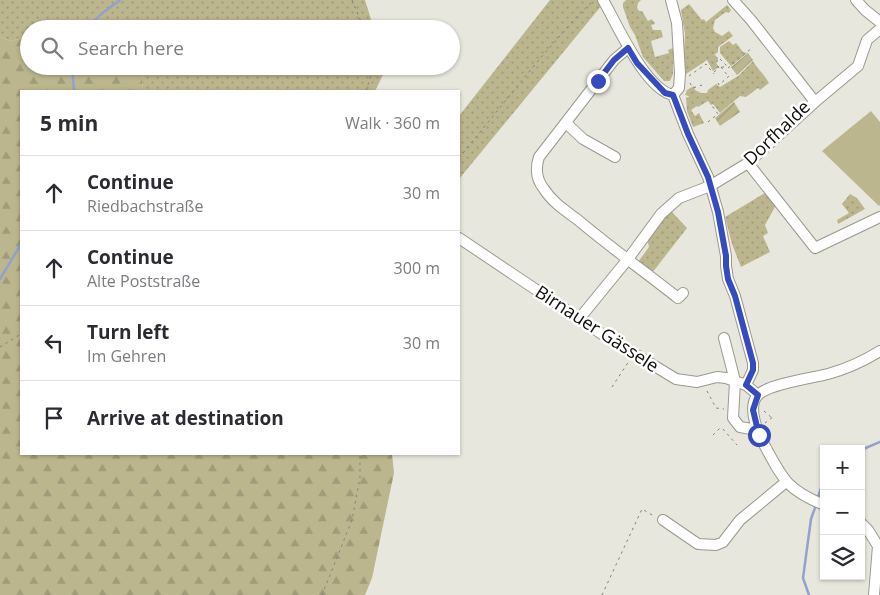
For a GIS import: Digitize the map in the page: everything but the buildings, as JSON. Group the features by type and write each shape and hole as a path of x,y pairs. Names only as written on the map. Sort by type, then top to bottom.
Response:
{"street":[{"path":"603,0 637,63 665,93 673,95"},
{"name":"Dorfhalde","path":"578,319 628,259 661,214 679,198 710,186 748,163 815,102 733,0"},
{"path":"856,0 880,22"},
{"path":"673,95 679,88 675,1"},
{"path":"815,102 858,66 867,40 880,29"},
{"path":"628,48 614,60 539,157 536,166 537,178 554,200 602,240 678,298 683,293"},
{"path":"673,95 688,134 708,177 718,212 728,279 735,296 753,363 753,370 746,385"},
{"path":"566,123 583,139 615,158"},
{"path":"748,163 815,248 880,217"},
{"name":"Birnauer Gässele","path":"460,239 578,319 676,379 698,382 717,377 746,385 758,395"},
{"path":"724,338 735,381 733,418 740,427 757,430"},
{"path":"820,503 796,492 786,482 757,430 753,410 758,395 790,382 829,374 864,360 880,351"},
{"path":"663,520 698,544 716,545 723,542 740,520 786,482"},
{"path":"865,527 879,546 874,595"}],"path":[{"path":"352,0 360,20"},
{"path":"460,157 537,62 594,0"},
{"path":"679,81 706,64 713,73 720,68 727,68 754,48"},
{"path":"727,68 718,57 716,63 729,76"},
{"path":"366,90 371,75"},
{"path":"718,83 719,85 729,76 733,75"},
{"path":"690,83 693,88"},
{"path":"689,90 702,85"},
{"path":"708,122 718,114 714,107 712,108"},
{"path":"0,347 20,335"},
{"path":"612,387 633,354"},
{"path":"702,381 716,408 722,409"},
{"path":"753,410 764,411 772,418"},
{"path":"713,435 722,428 737,445"},
{"path":"322,595 352,520 360,477 360,455"},
{"path":"602,595 642,509 663,520"}],"green space":[{"path":"0,0 365,0 371,20 20,20 20,38 11,41 0,37"},
{"path":"550,0 599,0 602,5 460,178 460,115"},
{"path":"626,0 641,0 637,8 639,11 642,11 648,21 652,19 654,21 655,24 651,25 653,30 661,30 663,37 651,41 655,57 669,53 668,50 673,48 673,74 670,81 664,81 643,57 623,7 623,3"},
{"path":"689,4 702,20 704,19 706,22 727,5 731,10 715,20 713,28 715,32 722,36 729,31 733,36 718,47 718,52 713,56 715,55 718,58 716,63 719,67 713,71 707,60 683,76 685,34 681,10"},
{"path":"0,37 11,41 20,38 20,75 142,75 143,90 20,90 20,455 392,455 394,473 372,578 365,595 0,595"},
{"path":"729,41 733,45 736,43 743,52 747,53 731,66 720,53 720,47"},
{"path":"748,53 753,60 737,75 731,67"},
{"path":"753,61 769,83 746,97 740,96 720,113 708,101 697,106 691,110 695,116 699,113 704,123 693,127 687,111 686,97 688,98 689,96 685,95 687,90 694,86 695,90 707,93 716,84 720,87 738,76"},
{"path":"142,75 383,75 376,90 143,90"},
{"path":"734,102 740,112 720,126 715,118"},
{"path":"871,111 880,122 879,206 822,151"},
{"path":"765,193 776,205 765,225 768,233 763,236 770,252 741,267 732,244 725,217"},
{"path":"850,194 857,198 865,209 838,224 837,220 849,213 842,204"},
{"path":"670,210 687,228 652,273 638,262 649,247 647,238"}],"waterway":[{"path":"95,20 120,0"},
{"path":"73,75 74,90"},
{"path":"0,279 20,246"},
{"path":"865,448 880,442"},
{"path":"817,500 820,490"},
{"path":"809,595 803,578 811,519 816,505"}],"route":[{"path":"598,81 614,60 628,48 637,63 665,93 673,95 688,134 708,177 718,212 728,279 735,296 753,363 753,370 746,385 758,395 753,410 759,435"}]}
